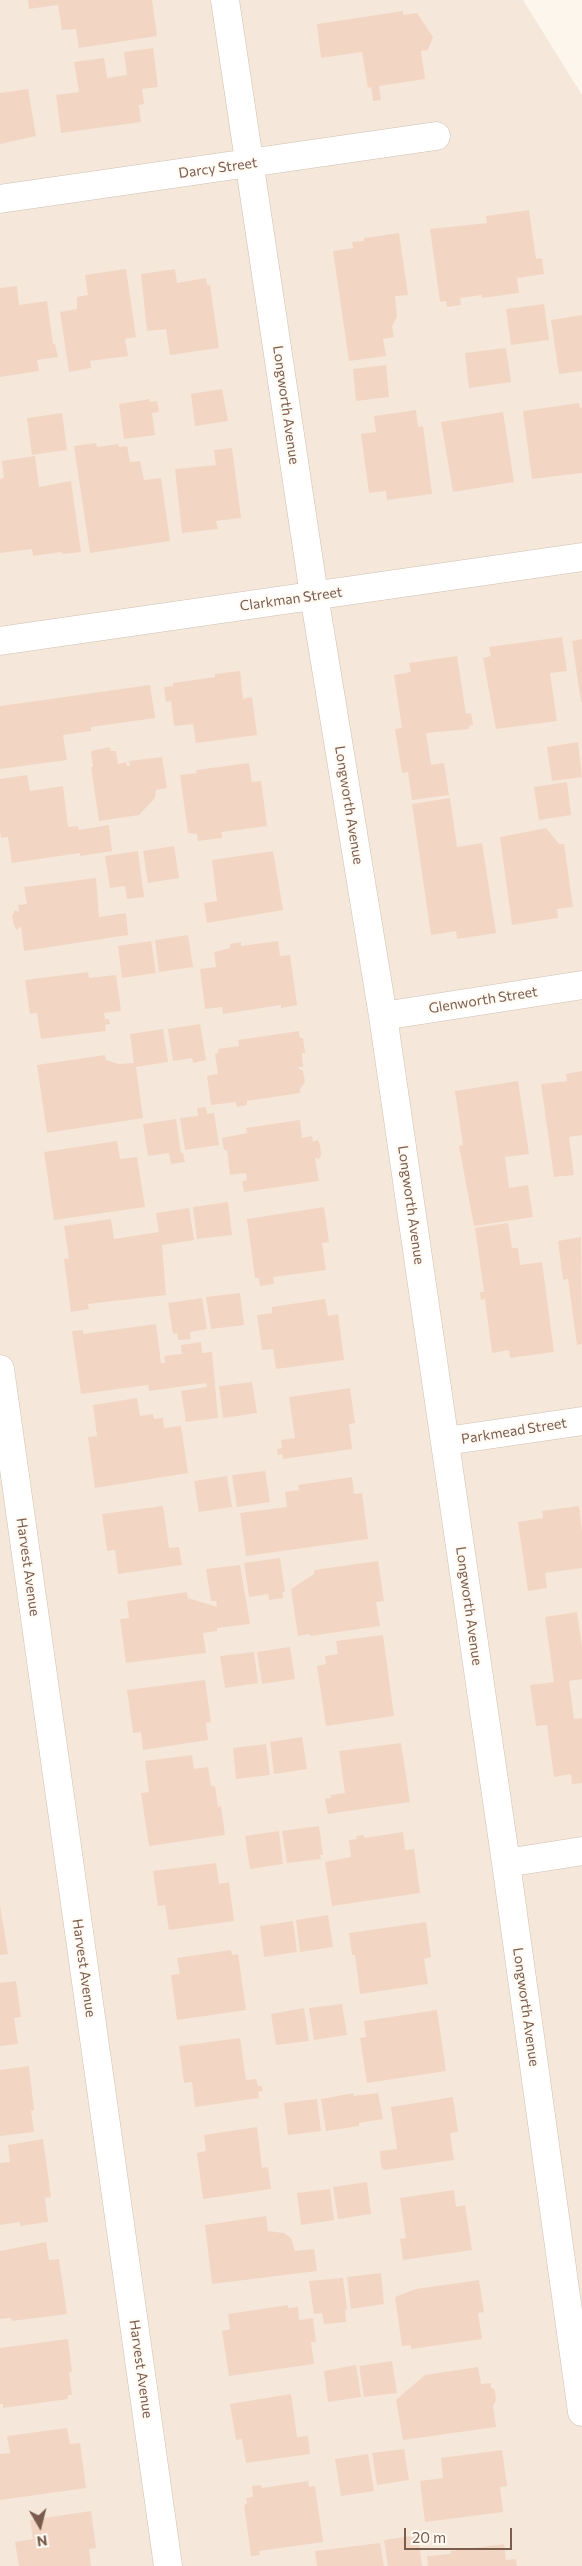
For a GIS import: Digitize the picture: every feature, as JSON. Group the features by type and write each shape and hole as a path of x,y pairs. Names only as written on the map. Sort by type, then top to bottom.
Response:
{"street":[{"name":"Longworth Avenue","path":"226,0 314,595 383,1016 506,1863 573,2283 582,2412"},
{"name":"Darcy Street","path":"0,199 436,136"},
{"name":"Clarkman Street","path":"0,641 582,557"},
{"name":"Glenworth Street","path":"383,1016 582,985"},
{"name":"Harvest Avenue","path":"0,1369 168,2566"},
{"name":"Parkmead Street","path":"446,1441 582,1421"},
{"path":"506,1863 582,1851"}],"shaded area":[{"path":"0,0 523,0 582,95 582,2566 0,2566"}],"building":[{"path":"28,0 152,0 157,36 79,48 76,29 62,30 58,5 29,9"},
{"path":"403,11 403,15 417,13 433,37 428,50 421,51 425,79 379,86 381,100 373,101 371,87 368,88 362,52 321,58 317,24"},
{"path":"153,48 158,87 142,89 144,104 139,105 141,122 61,133 56,95 79,92 74,62 104,58 107,78 127,75 124,52"},
{"path":"28,89 36,136 0,144 0,93"},
{"path":"529,210 536,259 542,258 544,274 517,278 519,293 482,298 482,295 460,298 461,305 447,307 446,301 440,302 430,229 487,223 486,216"},
{"path":"399,233 408,295 395,296 397,317 392,326 394,337 383,339 386,356 349,361 333,251 353,248 352,242 364,241 364,238"},
{"path":"126,269 136,337 125,339 128,356 90,361 91,368 69,372 60,312 77,309 77,297 88,295 85,275"},
{"path":"175,269 177,283 206,278 207,285 210,285 219,348 170,355 166,329 147,331 141,274"},
{"path":"17,286 19,305 47,301 53,344 55,344 58,357 37,360 39,371 0,377 0,288"},
{"path":"544,304 549,340 511,345 506,309"},
{"path":"582,315 582,371 559,374 551,320"},
{"path":"506,348 511,382 469,388 465,353"},
{"path":"386,365 389,397 356,401 353,369"},
{"path":"222,389 228,421 195,426 191,394"},
{"path":"150,399 150,402 157,401 159,412 152,413 155,435 124,439 119,404"},
{"path":"579,403 580,408 582,407 582,473 532,479 523,411"},
{"path":"416,410 418,427 423,426 432,494 387,500 386,491 369,493 361,434 376,432 374,416"},
{"path":"503,412 514,482 453,492 441,422"},
{"path":"62,413 67,450 32,455 27,418"},
{"path":"96,443 97,447 118,444 119,447 127,446 130,462 140,461 144,480 161,478 170,541 90,553 74,446"},
{"path":"232,448 241,518 216,521 218,529 182,533 175,469 216,465 214,450"},
{"path":"35,456 39,487 71,481 81,552 62,554 62,552 33,556 32,549 0,553 0,479 4,478 2,461"},
{"path":"562,637 567,671 550,673 557,721 496,729 483,658 491,656 489,647"},
{"path":"582,639 582,702 581,702 572,641"},
{"path":"457,656 466,714 471,713 473,725 469,726 469,729 426,733 431,765 444,763 449,795 412,800 408,772 402,773 395,729 402,728 394,675 411,672 409,663"},
{"path":"240,671 243,699 252,697 257,735 196,743 193,724 174,726 171,701 166,702 164,687 173,686 173,683 215,677 215,674"},
{"path":"150,685 155,718 91,727 91,731 63,735 67,760 0,769 0,706"},
{"path":"578,742 582,777 552,781 547,747"},
{"path":"110,747 111,751 116,751 118,764 126,762 127,766 130,766 129,761 162,757 167,788 156,790 155,798 139,815 99,821 91,767 93,767 91,751"},
{"path":"249,763 252,782 261,781 267,826 222,832 222,838 198,841 197,834 188,833 180,775 197,773 196,770"},
{"path":"27,775 30,791 63,786 68,827 78,826 79,830 109,825 112,851 80,856 80,853 12,863 8,837 1,838 0,779"},
{"path":"567,782 571,815 539,820 534,787"},
{"path":"450,798 457,847 482,843 496,933 457,939 456,931 431,935 412,804"},
{"path":"546,828 559,844 564,844 573,907 557,909 558,918 512,925 500,837"},
{"path":"174,846 179,878 148,883 143,851"},
{"path":"138,851 144,897 127,899 125,886 110,888 105,856"},
{"path":"273,851 283,910 207,923 204,903 217,901 212,860"},
{"path":"96,878 99,917 126,913 128,935 24,951 21,926 17,930 12,916 15,910 19,912 18,905 27,904 24,887"},
{"path":"188,935 193,967 159,972 155,940"},
{"path":"151,941 156,973 122,978 118,946"},
{"path":"278,941 280,956 290,955 297,1005 281,1008 281,1005 223,1014 222,1007 205,1009 200,969 216,967 214,952 230,948 230,944 241,942 241,946"},
{"path":"88,972 89,978 116,975 121,1011 104,1013 105,1019 109,1019 110,1024 105,1025 106,1031 41,1039 37,1013 30,1014 25,980"},
{"path":"200,1024 206,1060 193,1063 192,1058 173,1061 168,1029"},
{"path":"163,1029 168,1062 136,1067 143,1118 47,1133 37,1065 105,1055 106,1060 119,1064 134,1063 130,1034"},
{"path":"299,1031 300,1038 303,1038 305,1053 302,1053 303,1067 297,1067 303,1071 305,1082 300,1089 300,1093 247,1101 247,1105 237,1107 236,1102 211,1105 207,1076 218,1074 215,1054 218,1053 218,1049 239,1046 238,1040"},
{"path":"582,1071 582,1135 569,1137 574,1175 554,1177 541,1084 567,1081 566,1074"},
{"path":"518,1081 529,1154 505,1157 509,1188 528,1185 533,1217 474,1226 459,1146 463,1145 455,1091"},
{"path":"206,1107 207,1114 214,1113 219,1145 185,1150 180,1118 198,1116 197,1108"},
{"path":"176,1119 181,1153 183,1153 185,1162 171,1164 169,1153 148,1156 143,1124"},
{"path":"300,1120 302,1138 312,1136 313,1142 317,1140 320,1144 321,1155 319,1159 315,1158 319,1181 244,1192 242,1181 247,1180 246,1173 230,1175 227,1150 224,1150 222,1138 247,1133 246,1128"},
{"path":"117,1141 120,1159 137,1157 145,1207 54,1220 44,1152"},
{"path":"228,1202 232,1235 197,1239 193,1207"},
{"path":"324,1207 329,1242 322,1243 326,1270 273,1277 274,1284 260,1286 259,1278 255,1278 247,1219"},
{"path":"189,1208 194,1240 162,1245 166,1295 88,1304 89,1309 71,1312 64,1259 69,1258 64,1226 111,1219 114,1239 159,1232 156,1213"},
{"path":"508,1223 512,1248 518,1248 520,1265 542,1262 554,1352 510,1358 509,1350 492,1353 485,1299 481,1300 480,1292 484,1292 475,1228"},
{"path":"581,1237 582,1344 577,1345 568,1279 563,1280 558,1241"},
{"path":"240,1293 244,1325 211,1329 206,1297"},
{"path":"202,1298 207,1329 190,1332 191,1339 178,1340 177,1333 173,1334 168,1303"},
{"path":"325,1299 328,1316 338,1314 344,1360 276,1369 273,1349 262,1350 257,1315 272,1313 272,1307"},
{"path":"156,1324 161,1363 165,1363 164,1356 182,1354 181,1345 201,1342 202,1353 212,1352 218,1418 186,1422 181,1391 207,1387 206,1383 149,1391 148,1385 81,1394 72,1331 83,1330 83,1334"},
{"path":"252,1382 257,1413 223,1418 219,1386"},
{"path":"350,1388 355,1423 349,1424 352,1449 283,1459 282,1454 278,1455 277,1449 282,1448 281,1440 295,1438 289,1397"},
{"path":"137,1398 140,1416 153,1414 154,1419 163,1418 164,1428 181,1426 188,1473 95,1488 88,1437 97,1436 93,1405"},
{"path":"265,1471 270,1502 237,1507 232,1475"},
{"path":"227,1476 232,1507 199,1512 194,1481"},
{"path":"352,1477 354,1494 362,1493 368,1539 246,1556 240,1513 287,1507 285,1492 299,1490 298,1485"},
{"path":"163,1506 169,1548 179,1547 182,1565 118,1574 115,1550 107,1551 102,1514"},
{"path":"579,1506 582,1531 582,1568 545,1573 547,1588 528,1591 518,1522 543,1518 542,1511"},
{"path":"280,1558 285,1592 282,1592 283,1598 269,1600 268,1594 249,1597 244,1563"},
{"path":"378,1561 384,1601 376,1602 380,1626 298,1636 291,1589 314,1574 314,1570"},
{"path":"240,1565 250,1624 217,1628 217,1631 203,1633 206,1653 126,1663 120,1619 129,1618 127,1601 187,1592 188,1598 217,1607 216,1601 211,1601 206,1569"},
{"path":"577,1612 582,1647 582,1679 569,1681 574,1719 582,1718 582,1783 572,1784 571,1774 554,1777 547,1725 536,1726 530,1685 554,1682 545,1617"},
{"path":"383,1635 394,1716 326,1726 317,1666 326,1664 325,1656 338,1654 336,1641"},
{"path":"290,1647 295,1679 262,1684 257,1652"},
{"path":"254,1652 258,1683 225,1688 220,1656"},
{"path":"205,1680 211,1722 206,1723 208,1740 143,1750 141,1732 133,1733 127,1690"},
{"path":"302,1737 307,1769 274,1774 270,1742"},
{"path":"401,1743 410,1802 328,1814 325,1799 331,1798 330,1795 345,1793 339,1751"},
{"path":"266,1744 270,1775 236,1779 233,1748"},
{"path":"192,1755 194,1769 208,1767 211,1786 215,1786 218,1807 221,1806 225,1835 149,1846 141,1793 149,1792 145,1761"},
{"path":"319,1826 323,1855 320,1855 321,1859 287,1863 282,1831"},
{"path":"279,1831 283,1864 250,1869 245,1836"},
{"path":"403,1832 405,1850 414,1849 420,1893 332,1906 325,1862 351,1857 349,1840 357,1839 356,1836 364,1835 364,1838"},
{"path":"216,1863 219,1884 229,1882 234,1921 169,1930 165,1905 158,1906 153,1871"},
{"path":"0,1906 8,1954 0,1955"},
{"path":"328,1915 333,1947 300,1952 296,1920"},
{"path":"293,1921 297,1952 264,1957 260,1926"},
{"path":"426,1922 431,1957 424,1959 428,1984 360,1994 355,1955 352,1955 349,1933"},
{"path":"231,1950 232,1955 238,1954 246,2010 177,2020 171,1975 180,1974 177,1958"},
{"path":"16,1981 21,2017 14,2018 18,2044 0,2046 0,1983"},
{"path":"342,2004 347,2035 314,2040 309,2008"},
{"path":"304,2008 309,2041 276,2045 271,2014"},
{"path":"437,2010 446,2071 367,2083 360,2038 366,2037 364,2021"},
{"path":"240,2038 246,2080 256,2079 258,2086 262,2086 263,2091 258,2092 259,2098 195,2107 192,2082 184,2083 179,2046"},
{"path":"29,2066 34,2110 31,2111 34,2132 0,2136 0,2070"},
{"path":"353,2093 354,2096 378,2093 383,2119 359,2123 359,2126 326,2131 321,2099"},
{"path":"453,2097 458,2132 450,2133 454,2160 384,2170 381,2166 380,2151 397,2149 391,2107"},
{"path":"317,2099 321,2131 288,2135 284,2103"},
{"path":"257,2127 262,2168 268,2167 271,2189 203,2199 197,2153 206,2151 204,2135"},
{"path":"43,2139 51,2197 45,2198 48,2222 20,2226 20,2222 0,2225 0,2163 10,2162 8,2145"},
{"path":"367,2182 371,2214 338,2219 333,2187"},
{"path":"330,2189 334,2220 301,2225 297,2193"},
{"path":"454,2190 456,2207 465,2205 472,2250 403,2260 400,2239 406,2238 400,2198"},
{"path":"266,2216 268,2231 284,2233 291,2238 295,2251 314,2249 317,2271 212,2284 205,2225"},
{"path":"46,2242 49,2260 59,2259 67,2314 12,2321 11,2318 0,2319 0,2251"},
{"path":"381,2273 384,2304 351,2309 347,2277"},
{"path":"343,2278 347,2310 345,2309 346,2322 324,2324 322,2313 314,2314 309,2281"},
{"path":"479,2280 484,2312 478,2313 482,2339 411,2349 411,2345 402,2346 395,2297 416,2289"},
{"path":"288,2305 288,2308 298,2307 299,2320 313,2318 316,2342 311,2342 314,2364 229,2376 222,2331 230,2329 228,2314"},
{"path":"68,2339 72,2372 69,2372 72,2395 68,2395 68,2399 3,2408 3,2404 0,2404 0,2348"},
{"path":"392,2361 397,2393 364,2397 359,2366"},
{"path":"356,2365 361,2397 328,2402 324,2371"},
{"path":"478,2367 481,2384 491,2383 491,2387 495,2390 496,2400 493,2406 496,2427 403,2440 396,2400 425,2375"},
{"path":"291,2394 297,2437 308,2436 310,2454 246,2463 242,2439 236,2440 230,2404"},
{"path":"67,2428 70,2444 80,2443 86,2488 0,2500 0,2454 10,2453 7,2436"},
{"path":"404,2449 409,2480 377,2485 372,2453"},
{"path":"502,2450 507,2486 500,2487 503,2512 425,2522 420,2481 443,2478 441,2458"},
{"path":"368,2454 374,2491 341,2496 335,2459"},
{"path":"308,2481 309,2487 315,2486 323,2542 259,2551 260,2555 251,2556 244,2505 247,2504 246,2498 253,2497 252,2486 261,2485 262,2488"},
{"path":"91,2511 96,2548 89,2549 91,2566 19,2566 15,2542 33,2539 30,2520"},
{"path":"418,2535 422,2566 388,2566 384,2540"},
{"path":"380,2543 384,2566 317,2566 315,2551"},
{"path":"504,2544 506,2560 516,2559 517,2566 428,2566 427,2556 451,2554 450,2551"}]}
